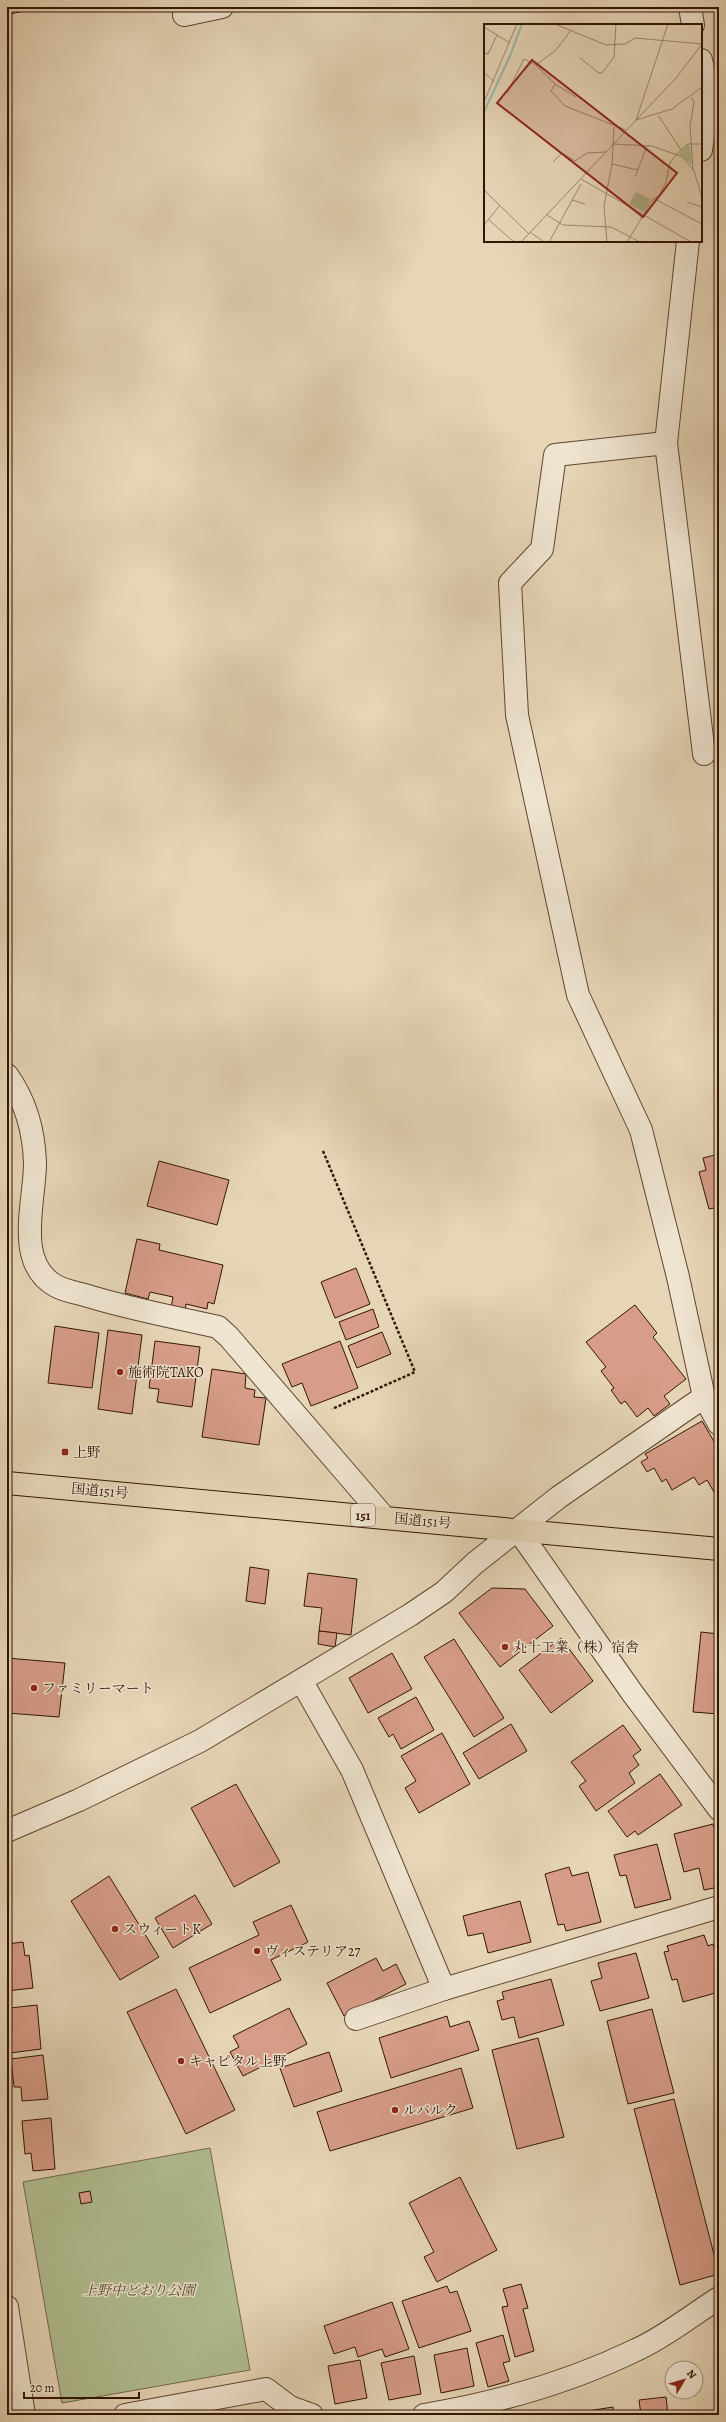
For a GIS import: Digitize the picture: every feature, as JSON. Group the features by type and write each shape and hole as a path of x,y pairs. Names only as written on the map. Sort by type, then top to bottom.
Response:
{"highway":[{"name":"国道151号","path":"7,1483 719,1549"}],"street":[{"path":"184,15 222,7"},
{"path":"690,7 693,24"},
{"path":"702,63 714,97 702,146"},
{"path":"688,242 666,443 704,754"},
{"path":"666,443 555,455 542,549 510,583 517,715 578,995 642,1130 678,1277 704,1397 719,1424"},
{"path":"7,1075 18,1090 26,1109 31,1136 35,1162 30,1245 38,1270 57,1287 108,1302 218,1327 229,1337 384,1517"},
{"path":"7,1831 79,1800 200,1741 302,1682 410,1615 439,1596 474,1563 559,1497 704,1397"},
{"path":"518,1530 633,1694 719,1809"},
{"path":"302,1682 352,1770 444,1989"},
{"path":"356,2019 444,1989 719,1907"},
{"path":"424,2415 454,2410 556,2383 637,2350 719,2298"},
{"path":"7,2307 24,2415"},
{"path":"125,2415 266,2389 290,2411 312,2415"}],"path":[{"path":"302,1422 415,1372 323,1151"}],"green space":[{"name":"上野中どおり公園","path":"210,2148 250,2370 62,2403 23,2182"}],"building":[{"path":"719,1154 719,1207 709,1209 699,1172 706,1170 703,1158"},
{"path":"159,1161 229,1180 217,1225 147,1206"},
{"path":"137,1239 160,1244 159,1250 223,1265 214,1304 208,1302 207,1309 186,1304 185,1311 171,1308 173,1297 150,1292 148,1299 125,1293"},
{"path":"356,1268 370,1304 335,1318 321,1282"},
{"path":"635,1305 657,1333 653,1337 686,1379 664,1396 670,1404 654,1416 648,1408 637,1417 625,1401 621,1404 611,1390 614,1388 601,1371 606,1367 586,1342"},
{"path":"373,1309 379,1327 346,1340 339,1322"},
{"path":"55,1326 99,1333 92,1388 48,1383"},
{"name":"施術院TAKO","path":"108,1330 142,1335 132,1414 98,1409"},
{"path":"382,1332 391,1354 357,1368 348,1346"},
{"path":"155,1341 200,1347 192,1407 157,1402 159,1389 149,1388"},
{"path":"340,1341 358,1388 311,1406 302,1383 292,1387 282,1364"},
{"path":"212,1369 246,1374 245,1388 255,1390 254,1397 266,1398 259,1445 202,1437"},
{"path":"702,1421 719,1450 718,1499 707,1480 699,1485 694,1477 672,1490 666,1479 662,1482 654,1468 647,1472 641,1462 648,1458 645,1454"},
{"path":"250,1567 269,1570 265,1604 246,1601"},
{"path":"308,1573 357,1579 351,1635 319,1631 322,1608 304,1606"},
{"name":"丸十工業（株）宿舎","path":"492,1588 525,1589 553,1626 500,1667 459,1613"},
{"path":"319,1631 337,1633 335,1647 318,1644"},
{"path":"701,1632 719,1634 719,1714 693,1712"},
{"path":"561,1638 593,1681 551,1713 519,1670"},
{"path":"454,1639 504,1718 474,1737 424,1657"},
{"path":"392,1653 412,1689 368,1713 349,1678"},
{"name":"ファミリーマート","path":"7,1658 65,1663 59,1717 7,1713"},
{"path":"416,1697 434,1730 401,1749 393,1734 389,1737 378,1718"},
{"path":"511,1724 527,1751 479,1779 463,1753"},
{"path":"623,1725 641,1750 633,1756 639,1765 629,1773 635,1783 596,1811 579,1786 586,1781 571,1762"},
{"path":"442,1733 470,1784 419,1813 405,1788 416,1781 401,1756"},
{"path":"660,1774 682,1805 638,1835 635,1831 627,1837 608,1811"},
{"path":"236,1784 280,1862 234,1887 191,1808"},
{"path":"713,1824 716,1834 719,1833 719,1887 704,1890 699,1868 684,1872 674,1834"},
{"path":"657,1844 671,1899 635,1908 626,1875 620,1876 614,1855"},
{"path":"569,1867 572,1876 588,1872 601,1922 566,1931 564,1924 558,1925 545,1874"},
{"name":"スウィートK","path":"109,1876 159,1957 120,1980 71,1901"},
{"path":"195,1895 212,1924 173,1948 155,1918"},
{"path":"520,1901 531,1942 488,1953 483,1933 468,1936 463,1916"},
{"name":"ヴィステリア27","path":"291,1905 308,1942 271,1960 281,1980 210,2013 189,1968 259,1935 253,1922"},
{"path":"704,1935 708,1946 713,1944 719,1963 719,1992 683,2002 677,1979 672,1980 664,1952 669,1951 667,1946"},
{"path":"23,1942 25,1956 29,1955 33,1988 7,1991 7,1944"},
{"path":"636,1953 649,1998 600,2011 591,1981 602,1978 598,1963"},
{"path":"376,1958 383,1971 396,1964 406,1984 344,2016 327,1983"},
{"path":"551,1979 564,2025 519,2038 514,2017 502,2020 497,2001 504,1999 502,1992"},
{"name":"キャピタル上野","path":"176,1989 235,2110 186,2134 127,2012"},
{"path":"37,2005 41,2049 10,2053 8,2026 12,2025 10,2008"},
{"path":"289,2008 307,2044 243,2076 230,2052 239,2047 233,2036"},
{"path":"652,2009 674,2093 628,2104 607,2021"},
{"path":"447,2016 450,2027 469,2021 479,2050 391,2078 379,2038"},
{"path":"538,2038 564,2137 517,2149 492,2050"},
{"path":"329,2052 342,2091 294,2107 280,2068"},
{"path":"43,2055 48,2099 22,2101 21,2087 14,2087 11,2059"},
{"name":"ルパルク","path":"461,2068 473,2108 330,2151 317,2112"},
{"path":"674,2099 719,2274 680,2285 634,2109"},
{"path":"51,2118 55,2169 33,2171 31,2153 25,2154 22,2121"},
{"path":"460,2177 497,2250 437,2282 424,2257 434,2252 409,2203"},
{"path":"90,2191 92,2202 81,2204 79,2193"},
{"path":"521,2284 528,2308 523,2309 534,2351 515,2357 502,2307 508,2306 503,2289"},
{"path":"447,2286 450,2293 457,2291 471,2331 419,2348 402,2301"},
{"path":"392,2302 409,2349 385,2357 382,2349 358,2357 355,2347 334,2354 324,2326"},
{"path":"503,2335 510,2361 503,2363 509,2381 488,2387 476,2343"},
{"path":"467,2348 474,2386 441,2393 434,2355"},
{"path":"414,2356 421,2394 389,2400 381,2363"},
{"path":"360,2360 367,2398 335,2404 328,2366"},
{"path":"664,2397 664,2400 666,2400 668,2415 641,2415 639,2400"},
{"path":"613,2407 614,2415 581,2415 581,2412"},
{"path":"540,2411 541,2415 516,2415"}],"railway":[{"path":"7,13 32,7"}],"place":[{"name":"施術院TAKO","path":"120,1372"},
{"name":"上野","path":"65,1452"},
{"name":"丸十工業（株）宿舎","path":"505,1647"},
{"name":"ファミリーマート","path":"34,1688"},
{"name":"スウィートK","path":"115,1929"},
{"name":"ヴィステリア27","path":"257,1951"},
{"name":"キャピタル上野","path":"181,2061"},
{"name":"ルパルク","path":"395,2110"}]}
